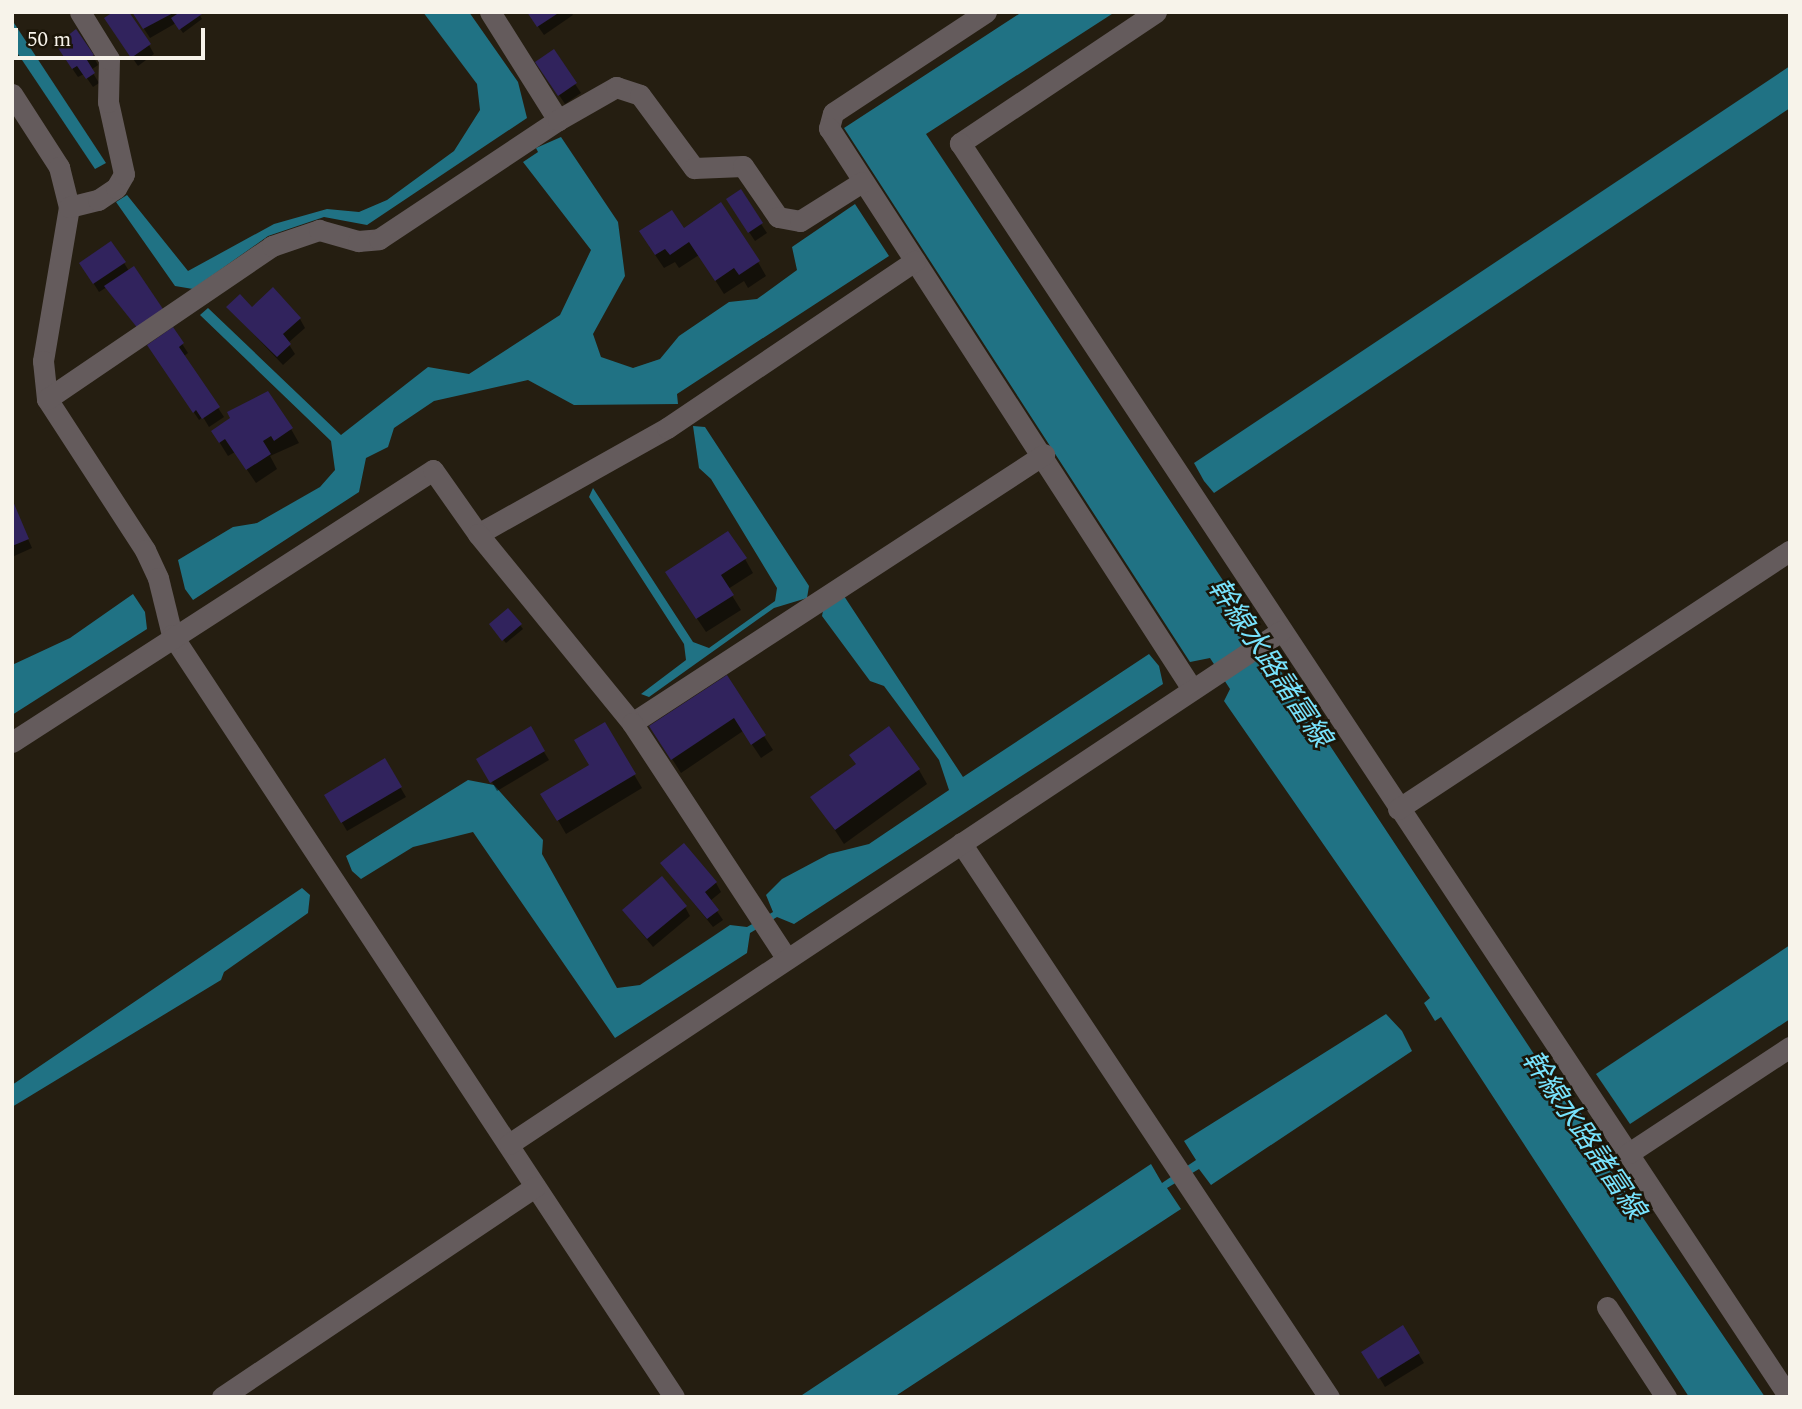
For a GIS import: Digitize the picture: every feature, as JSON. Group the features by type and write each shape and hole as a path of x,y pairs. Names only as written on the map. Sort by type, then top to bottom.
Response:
{"street":[{"path":"69,207 97,200 116,188 124,174 108,102 109,59 80,12"},
{"path":"490,12 558,120"},
{"path":"986,12 833,113 829,128 862,182 1044,454 1192,689"},
{"path":"1156,12 960,143 1789,1397"},
{"path":"47,399 272,246 319,230 358,242 379,239 558,120 616,87 640,94 694,168 743,166 778,217 800,221 862,182"},
{"path":"12,94 59,167 69,207 43,361 47,399 145,550 158,578 172,635 674,1397"},
{"path":"478,534 667,428 915,261"},
{"path":"632,723 1044,454"},
{"path":"12,742 172,635 433,470 478,534 632,723 787,959"},
{"path":"1398,809 1790,551"},
{"path":"509,1144 1281,631"},
{"path":"961,843 1329,1397"},
{"path":"1629,1153 1790,1046"},
{"path":"222,1397 535,1187"},
{"path":"1607,1307 1666,1397"}],"water":[{"path":"423,12 469,12 518,82 527,118 367,225 324,217 268,236 193,289 175,286 116,202 127,195 188,271 274,224 327,209 359,212 387,200 454,151 480,110 477,84"},
{"name":"幹線水路諸富線","path":"1022,12 1115,12 926,134 1250,621 1241,636 1261,668 1276,664 1571,1110 1578,1109 1591,1128 1586,1134 1765,1397 1689,1397 1441,1017 1435,1021 1424,1003 1430,998 1224,701 1230,689 1210,658 1190,662 844,128"},
{"path":"12,20 106,163 95,169 12,45"},
{"path":"1790,66 1790,108 1214,493 1204,481 1194,463"},
{"path":"561,137 618,222 625,276 593,334 601,357 633,368 660,359 679,336 729,302 757,299 797,270 792,247 855,204 889,256 677,394 678,404 574,405 528,380 434,401 394,428 388,447 366,458 359,492 193,600 185,589 178,560 233,527 257,523 320,487 335,470 331,441 200,315 208,308 341,435 428,367 469,374 560,315 591,250 523,162 538,152 536,148"},
{"path":"693,426 705,427 809,586 807,598 774,608 649,697 641,694 686,660 684,644 589,497 593,488 693,642 709,648 775,601 777,588 711,479 699,468"},
{"path":"133,594 145,612 147,629 12,715 12,665 70,638"},
{"path":"844,596 963,777 1149,654 1159,666 1163,684 794,924 777,917 750,933 747,953 615,1038 473,832 413,847 361,879 352,871 346,856 468,780 494,785 543,840 542,854 617,988 640,985 730,925 747,927 773,912 766,895 782,879 829,854 869,844 949,790 939,760 884,686 870,681 822,616 824,606"},
{"path":"302,888 310,895 308,913 224,972 221,980 12,1107 12,1085"},
{"path":"1790,945 1790,1019 1630,1124 1596,1074"},
{"path":"1386,1014 1402,1031 1412,1051 1211,1185 1199,1169 1167,1188 1181,1209 894,1397 799,1397 1151,1164 1162,1183 1196,1160 1184,1141"}],"building":[{"path":"113,12 129,12 151,44 131,58 104,18"},
{"path":"132,12 175,12 143,29"},
{"path":"180,12 202,14 179,30 171,18"},
{"path":"527,12 560,12 537,27"},
{"path":"76,29 94,55 87,60 95,73 86,79 77,66 72,69 56,45"},
{"path":"554,49 577,83 558,96 535,62"},
{"path":"741,189 763,223 748,233 726,199"},
{"path":"721,202 760,261 739,275 734,268 715,281 689,242 670,255 665,249 655,255 639,231 672,210 684,228"},
{"path":"111,241 126,262 93,284 79,263"},
{"path":"134,266 165,312 139,330 104,286"},
{"path":"273,287 301,318 283,334 291,344 277,357 226,307 240,294 252,307"},
{"path":"173,327 184,343 179,347 220,407 202,419 196,410 193,413 147,345"},
{"path":"268,391 293,428 274,441 271,436 263,441 271,454 246,470 225,439 219,443 211,431 230,418 227,412"},
{"path":"12,499 29,539 12,546"},
{"path":"728,531 747,558 721,575 734,595 696,619 665,572"},
{"path":"508,608 522,624 502,641 489,624"},
{"path":"727,675 766,735 751,745 734,718 671,760 649,726"},
{"path":"605,722 636,774 557,821 540,794 589,765 574,740"},
{"path":"531,726 545,751 490,783 476,759"},
{"path":"889,726 920,769 835,830 810,797 856,764 849,755"},
{"path":"385,758 402,787 341,823 324,795"},
{"path":"684,843 717,882 705,892 719,910 707,919 660,863"},
{"path":"662,876 687,906 647,939 622,910"},
{"path":"1403,1325 1420,1353 1378,1379 1361,1352"}]}
